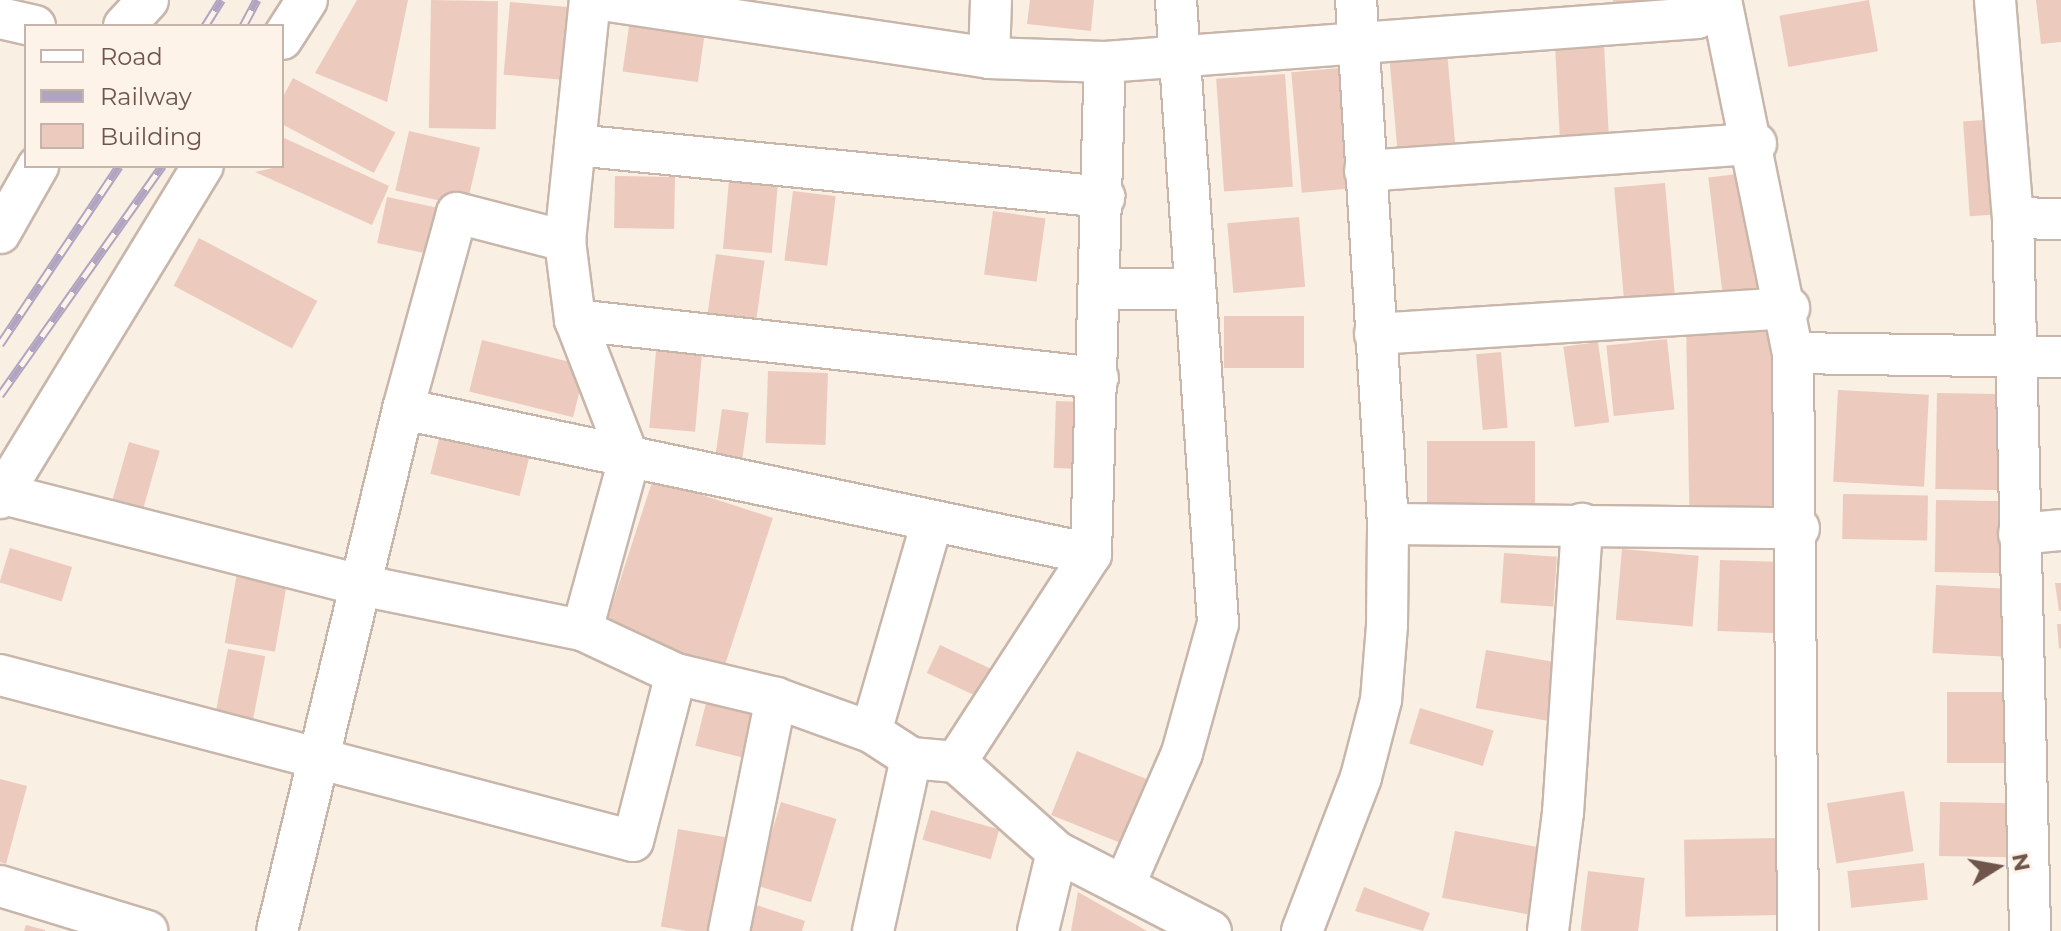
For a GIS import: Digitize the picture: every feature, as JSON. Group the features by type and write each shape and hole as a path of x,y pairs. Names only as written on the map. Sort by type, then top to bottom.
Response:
{"street":[{"path":"126,24 148,0"},
{"path":"284,36 307,0"},
{"path":"582,630 629,459 575,320 565,241 590,0"},
{"path":"602,0 838,16 989,58 1105,62 1178,60 1359,44 1466,16 1697,18 1721,0 1756,144 1789,308 1793,353 1799,528 1798,931"},
{"path":"989,58 991,0"},
{"path":"1124,886 1182,753 1218,623 1193,289 1176,0"},
{"path":"1302,931 1361,777 1381,700 1388,524 1356,0"},
{"path":"1995,0 2013,218 2030,931"},
{"path":"0,18 26,24"},
{"path":"956,762 1091,554 1104,197 1105,62"},
{"path":"1365,171 1756,144"},
{"path":"575,145 1104,197"},
{"path":"0,233 37,168"},
{"path":"202,168 1,496 355,584 582,630 676,674 776,698 871,732 911,758 956,762 1057,852 1211,931"},
{"path":"277,931 355,584 457,213 565,241"},
{"path":"2013,218 2061,219"},
{"path":"1101,289 1193,289"},
{"path":"1375,334 1789,308"},
{"path":"575,320 1098,378"},
{"path":"1793,353 2061,357"},
{"path":"403,409 931,525 1091,554"},
{"path":"1388,524 1799,528"},
{"path":"1548,931 1563,813 1582,524"},
{"path":"871,732 931,525"},
{"path":"2019,534 2061,530"},
{"path":"0,675 316,763 633,841 676,674"},
{"path":"729,931 776,698"},
{"path":"873,931 911,758"},
{"path":"1038,931 1057,852"},
{"path":"0,886 147,931"}],"building":[{"path":"357,0 408,0 387,102 315,73"},
{"path":"431,0 498,1 496,129 429,128"},
{"path":"1030,0 1094,0 1091,31 1027,24"},
{"path":"1613,0 1648,0 1648,17 1613,17"},
{"path":"1869,0 1878,51 1788,67 1779,16"},
{"path":"2036,0 2061,0 2061,42 2041,44"},
{"path":"510,2 586,9 579,81 504,75"},
{"path":"630,19 705,30 698,82 623,71"},
{"path":"1604,44 1609,144 1560,146 1555,47"},
{"path":"1447,51 1456,155 1398,160 1389,56"},
{"path":"1362,66 1373,187 1302,193 1291,72"},
{"path":"1285,74 1293,187 1224,192 1216,79"},
{"path":"293,78 395,132 374,173 284,125 284,95"},
{"path":"2013,118 2020,213 1970,216 1963,121"},
{"path":"409,131 480,147 466,207 395,190"},
{"path":"284,138 389,186 372,225 255,172 284,168"},
{"path":"1754,172 1768,289 1723,295 1708,178"},
{"path":"615,176 675,177 674,229 614,228"},
{"path":"729,180 778,184 772,253 723,249"},
{"path":"1665,183 1676,313 1626,317 1614,187"},
{"path":"793,191 836,196 827,266 784,260"},
{"path":"387,197 447,210 437,256 377,243"},
{"path":"993,211 1045,218 1037,282 984,274"},
{"path":"1299,217 1305,287 1233,293 1227,223"},
{"path":"199,238 317,301 292,349 174,286"},
{"path":"716,254 765,261 755,325 707,318"},
{"path":"1224,316 1304,316 1304,368 1224,368"},
{"path":"1779,319 1782,508 1689,510 1686,321"},
{"path":"1667,339 1674,410 1614,416 1606,345"},
{"path":"482,340 586,366 573,417 469,391"},
{"path":"1598,342 1609,422 1575,427 1563,347"},
{"path":"656,351 702,355 695,432 649,428"},
{"path":"1501,352 1508,428 1483,430 1476,354"},
{"path":"768,371 828,373 825,445 765,443"},
{"path":"1838,390 1929,395 1924,487 1833,482"},
{"path":"1937,393 2013,394 2011,490 1935,489"},
{"path":"1056,401 1084,402 1082,469 1054,468"},
{"path":"722,409 749,413 741,470 714,466"},
{"path":"440,435 529,457 520,496 430,474"},
{"path":"1427,441 1535,441 1535,523 1427,523"},
{"path":"129,442 160,451 140,521 109,512"},
{"path":"653,479 773,518 723,670 604,631"},
{"path":"1843,494 1928,495 1927,540 1842,539"},
{"path":"1936,500 2022,502 2021,573 1935,572"},
{"path":"10,548 72,567 62,601 0,583"},
{"path":"1622,549 1699,556 1693,626 1616,620"},
{"path":"1504,553 1557,557 1553,607 1501,603"},
{"path":"1720,560 1795,563 1792,634 1718,631"},
{"path":"237,573 287,582 275,652 225,643"},
{"path":"2055,583 2061,583 2061,611 2059,611"},
{"path":"1936,585 2021,589 2017,657 1932,653"},
{"path":"2057,624 2061,624 2059,649"},
{"path":"940,645 996,671 983,699 927,673"},
{"path":"228,649 265,656 252,723 215,716"},
{"path":"1486,650 1559,663 1549,721 1476,708"},
{"path":"1947,692 2023,692 2023,763 1947,763"},
{"path":"706,703 762,717 752,760 695,746"},
{"path":"1420,708 1494,731 1483,766 1409,743"},
{"path":"1077,751 1156,783 1130,847 1051,815"},
{"path":"0,779 27,786 6,864 0,862"},
{"path":"1904,791 1914,851 1837,863 1827,803"},
{"path":"781,802 836,819 811,902 756,885"},
{"path":"1940,802 2027,804 2026,858 1939,856"},
{"path":"931,810 999,830 991,859 922,840"},
{"path":"678,829 741,840 725,931 686,931 661,926"},
{"path":"1455,831 1545,849 1532,915 1442,898"},
{"path":"1784,838 1785,915 1685,917 1684,840"},
{"path":"1924,863 1928,900 1851,908 1847,871"},
{"path":"1588,871 1645,878 1638,931 1581,931"},
{"path":"1364,887 1430,913 1423,931 1355,911"},
{"path":"1078,892 1147,931 1071,931"},
{"path":"753,904 805,921 802,931 744,931"},
{"path":"26,925 45,930 45,931 24,931"}],"railway":[{"path":"206,24 221,0"},
{"path":"244,24 257,0"},
{"path":"0,344 118,168"},
{"path":"0,395 161,168"}]}
